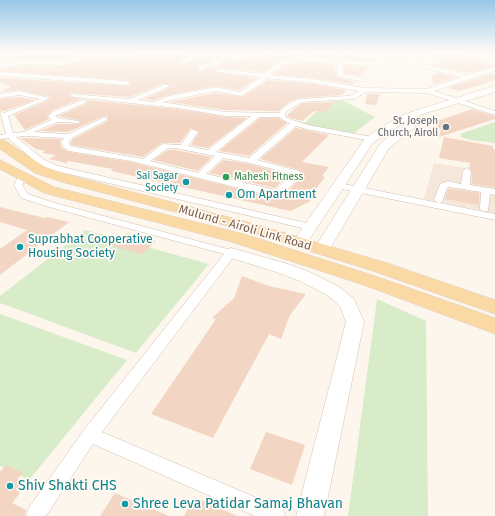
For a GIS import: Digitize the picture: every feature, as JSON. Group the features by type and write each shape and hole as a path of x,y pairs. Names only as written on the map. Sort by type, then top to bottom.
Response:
{"main road":[{"name":"Mulund - Airoli Link Road","path":"5,139 21,158 40,170 67,179 245,226 322,250 495,326"},
{"name":"Mulund - Airoli Link Road","path":"0,164 49,190 238,238 495,307"}],"street":[{"path":"33,76 127,83"},
{"path":"154,104 168,98 216,89 241,94 258,84 265,76"},
{"path":"266,76 313,81 365,90 428,91 495,113"},
{"path":"344,76 364,80"},
{"path":"365,76 364,80 365,90"},
{"path":"464,76 468,77"},
{"path":"428,91 471,76"},
{"path":"130,101 166,86"},
{"path":"300,243 368,142 379,133 407,117 495,89"},
{"path":"282,115 283,111 292,104 301,100 347,98 359,94 365,90"},
{"path":"0,96 19,93 47,98 2,114 5,139"},
{"path":"74,95 154,104 221,114 282,115 285,119 294,124 372,139"},
{"path":"322,250 384,146 394,137 420,121 495,96"},
{"path":"56,120 51,116 56,112 83,102"},
{"path":"208,152 257,115"},
{"path":"26,134 69,136 105,119"},
{"path":"5,139 26,134 56,120 77,122"},
{"path":"251,161 294,124"},
{"path":"183,148 194,132"},
{"path":"69,136 65,142 67,147 72,149 144,162 199,176 278,193 295,176 296,172 208,152 166,146 144,162"},
{"path":"0,137 40,161 56,168 311,227"},
{"path":"199,176 222,155"},
{"path":"465,186 467,171"},
{"path":"22,177 18,185 24,196 52,205 232,253 288,271 333,291 348,303 355,322 310,516"},
{"path":"439,200 442,186 451,184 465,186 491,191 485,208"},
{"path":"339,186 495,217"},
{"path":"35,516 90,435 232,253"},
{"path":"90,435 276,516"}],"shaded area":[{"path":"434,163 495,173 495,213 424,199"}],"green space":[{"path":"342,100 375,117 354,133 304,124 326,102"},
{"path":"495,122 495,143 471,140 461,137 460,134"},
{"path":"85,230 209,264 136,353 0,303 0,296"},
{"path":"377,299 426,321 428,516 348,516"},
{"path":"0,314 127,360 29,480 0,466"}],"building":[{"path":"72,76 243,76 257,78 240,90 216,86 168,95 154,100 144,99 169,88 169,84 163,84 130,97 72,93 70,96 81,99 53,110 47,116 49,119 25,130 14,115 51,99 51,97 19,90 0,92 11,87 0,82 0,78 128,86 131,83 127,80"},
{"path":"294,76 336,76 355,82 352,84"},
{"path":"431,76 457,77 436,84 433,84"},
{"path":"484,76 495,76 495,80 460,91 448,88"},
{"path":"267,80 313,84 346,90 342,95 298,98 289,102 278,111 226,110 170,102 216,93 242,97"},
{"path":"367,94 380,94 376,105 365,104"},
{"path":"19,97 35,100 4,111 0,110 0,99"},
{"path":"85,100 177,109 226,117 247,118 208,148 191,145 199,132 191,128 180,143 162,143 143,157 71,145 73,139 108,121 107,116 68,132 40,131 57,124 80,124 79,120 58,116 86,104 87,102"},
{"path":"335,102 325,112 314,111 302,121 288,117 287,115 302,103"},
{"path":"472,109 495,116 495,119 439,137 441,129 429,124"},
{"path":"260,118 279,118 287,123 249,156 219,151"},
{"path":"296,128 329,135 302,162 329,167 322,176 325,177 311,195 314,195 309,202 290,211 111,171 113,169 68,161 66,163 49,159 56,155 42,153 45,151 36,149 20,138 61,139 60,143 62,148 69,152 131,162 278,198 285,194 299,179 301,172 299,170 260,159"},
{"path":"444,137 493,146 493,149 495,150 495,187 472,184 472,171 469,168 470,163 439,158"},
{"path":"168,150 212,157 198,171 153,160"},
{"path":"223,160 250,164 288,175 275,188 209,173"},
{"path":"448,189 479,193 479,205 445,199"},
{"path":"0,207 69,222 0,275 0,249 27,230 0,222"},
{"path":"127,233 156,241 142,254 112,246"},
{"path":"242,276 269,286 306,294 290,315 281,339 269,334 213,438 151,414 216,319 212,318 234,298"},
{"path":"266,432 305,445 292,485 250,469"},
{"name":"Shiv Shakti CHS","path":"6,465 23,473 17,479 23,481 16,490 20,493 12,503 26,510 25,516 0,516 0,472"},
{"name":"Shree Leva Patidar Samaj Bhavan","path":"115,493 169,516 100,516"},
{"path":"194,497 237,516 184,516"}],"place":[{"name":"St. Joseph Church, Airoli","path":"446,127"},
{"name":"Mahesh Fitness","path":"226,177"},
{"name":"Sai Sagar Society","path":"186,182"},
{"name":"Om Apartment","path":"229,195"},
{"name":"Suprabhat Cooperative Housing Society","path":"20,247"},
{"name":"Shiv Shakti CHS","path":"10,486"},
{"name":"Shree Leva Patidar Samaj Bhavan","path":"125,504"}]}
